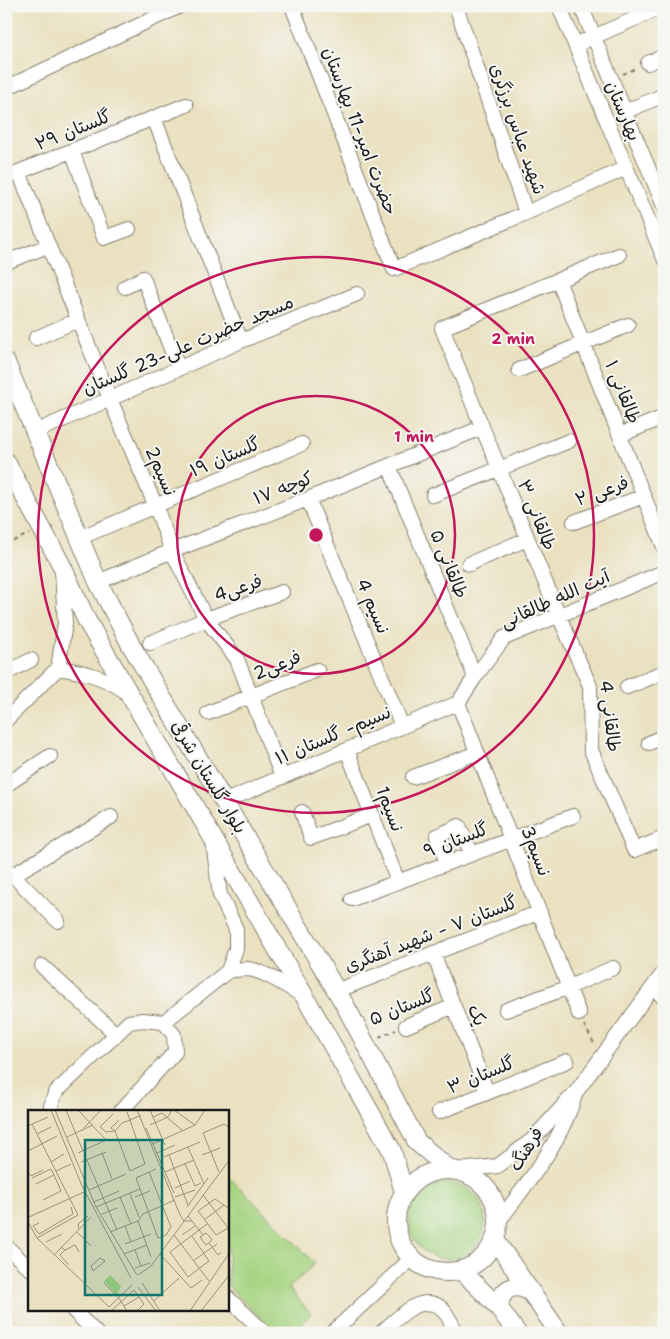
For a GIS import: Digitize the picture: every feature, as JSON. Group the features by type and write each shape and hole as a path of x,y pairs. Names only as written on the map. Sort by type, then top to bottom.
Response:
{"main road":[{"name":"بلوار گلستان شرقی","path":"6,363 98,582 132,647 366,1043 417,1142 454,1170"},
{"name":"بلوار گلستان شرقی","path":"6,462 62,564 86,621 305,997 394,1155 404,1192"},
{"path":"394,1155 410,1154 417,1142"},
{"path":"436,1170 454,1170 475,1177 488,1189 496,1204 499,1221 495,1240 487,1254 475,1264 461,1270 448,1272 423,1266 412,1258 400,1240 396,1220 398,1205 404,1192 413,1182 436,1170"},
{"path":"495,1240 559,1333"},
{"path":"461,1270 498,1308 517,1333"},
{"path":"498,1308 500,1298 506,1291 515,1287 524,1288 532,1293"}],"street":[{"path":"6,88 180,6"},
{"name":"حضرت امیر-11 بهارستان","path":"292,6 394,268"},
{"name":"شهید عباس برزگری","path":"394,268 526,213 456,6"},
{"name":"بهارستان","path":"559,6 664,258"},
{"name":"بهارستان","path":"580,6 664,206"},
{"path":"575,45 664,6"},
{"path":"648,63 664,56"},
{"path":"624,112 664,96"},
{"name":"گلستان ۲۹","path":"12,174 186,105"},
{"path":"154,118 241,341"},
{"path":"72,151 104,238 128,229"},
{"path":"526,213 626,168"},
{"name":"نسیم2","path":"12,174 48,246 156,507 172,551 206,619 236,659 282,777"},
{"path":"6,262 48,246"},
{"path":"558,280 619,255"},
{"path":"125,287 144,278 179,369"},
{"name":"طالقانی ۱","path":"558,280 664,547"},
{"name":"طالقانی ۳","path":"558,280 442,328 481,428 559,616"},
{"name":"مسجد حضرت علی-23 گلستان","path":"35,432 241,341 357,294"},
{"path":"36,338 78,320"},
{"path":"519,370 628,325"},
{"path":"620,435 664,417"},
{"name":"کوچه ۱۷","path":"98,582 481,428"},
{"path":"433,495 569,441"},
{"name":"گلستان ۱۹","path":"80,538 302,444"},
{"name":"طالقانی ۵","path":"389,466 475,677"},
{"name":"فرعی ۲","path":"574,522 644,496"},
{"name":"نسیم 4","path":"308,499 402,726"},
{"path":"469,564 527,539"},
{"path":"6,720 58,668 65,623 62,564"},
{"name":"آیت الله طالقانی","path":"458,703 504,638 664,572"},
{"name":"فرعی4","path":"150,643 206,619 282,592"},
{"name":"طالقانی 4","path":"559,616 590,686 591,750 634,850 664,838"},
{"path":"6,673 31,660"},
{"path":"58,668 90,673 115,684 131,696"},
{"name":"فرعی2","path":"208,713 317,670"},
{"path":"627,687 664,672"},
{"name":"نسیم- گلستان ۱۱","path":"223,802 458,703"},
{"name":"نسیم3","path":"458,703 578,1014"},
{"path":"649,742 664,736"},
{"name":"نسیم1","path":"346,750 398,882"},
{"path":"413,777 477,753"},
{"path":"6,784 50,756"},
{"path":"302,812 311,838 372,814"},
{"name":"گلستان ۹","path":"352,899 573,816"},
{"path":"58,921 9,872 111,817"},
{"path":"447,863 437,836 459,826 472,854"},
{"path":"52,1110 55,1093 129,1022 142,1020 164,1022 228,971 236,949 236,930 220,895 212,836"},
{"name":"گلستان ۷ - شهید آهنگری","path":"336,991 540,912"},
{"name":"یک","path":"433,953 487,1092"},
{"path":"42,966 116,1034"},
{"path":"506,1010 614,968"},
{"path":"228,971 249,969 305,997"},
{"name":"فرهنگ","path":"454,1170 498,1166 532,1140 576,1092 664,972"},
{"path":"653,987 664,998"},
{"name":"گلستان ۵","path":"406,1026 454,1006"},
{"path":"122,1110 175,1052 174,1035 164,1022"},
{"name":"گلستان ۳","path":"439,1112 567,1062"},
{"name":"فرهنگ","path":"499,1221 541,1165 569,1115 576,1092"},
{"path":"6,1246 28,1267"},
{"path":"332,1333 412,1258"},
{"path":"229,1299 265,1333"},
{"path":"381,1333 413,1306 431,1303 442,1308 457,1333"},
{"path":"75,1312 96,1333"}],"path":[{"path":"611,79 648,63"},
{"path":"6,544 42,528"},
{"path":"578,1014 602,1058"},
{"name":"گلستان ۵","path":"366,1043 406,1026"}],"green space":[{"path":"229,1177 315,1263 289,1288 311,1314 291,1333 276,1333 229,1287"},
{"path":"447,1183 462,1186 474,1194 482,1206 485,1221 482,1236 474,1248 462,1256 447,1259 432,1256 420,1248 412,1236 409,1221 412,1206 420,1194 432,1186"}]}
